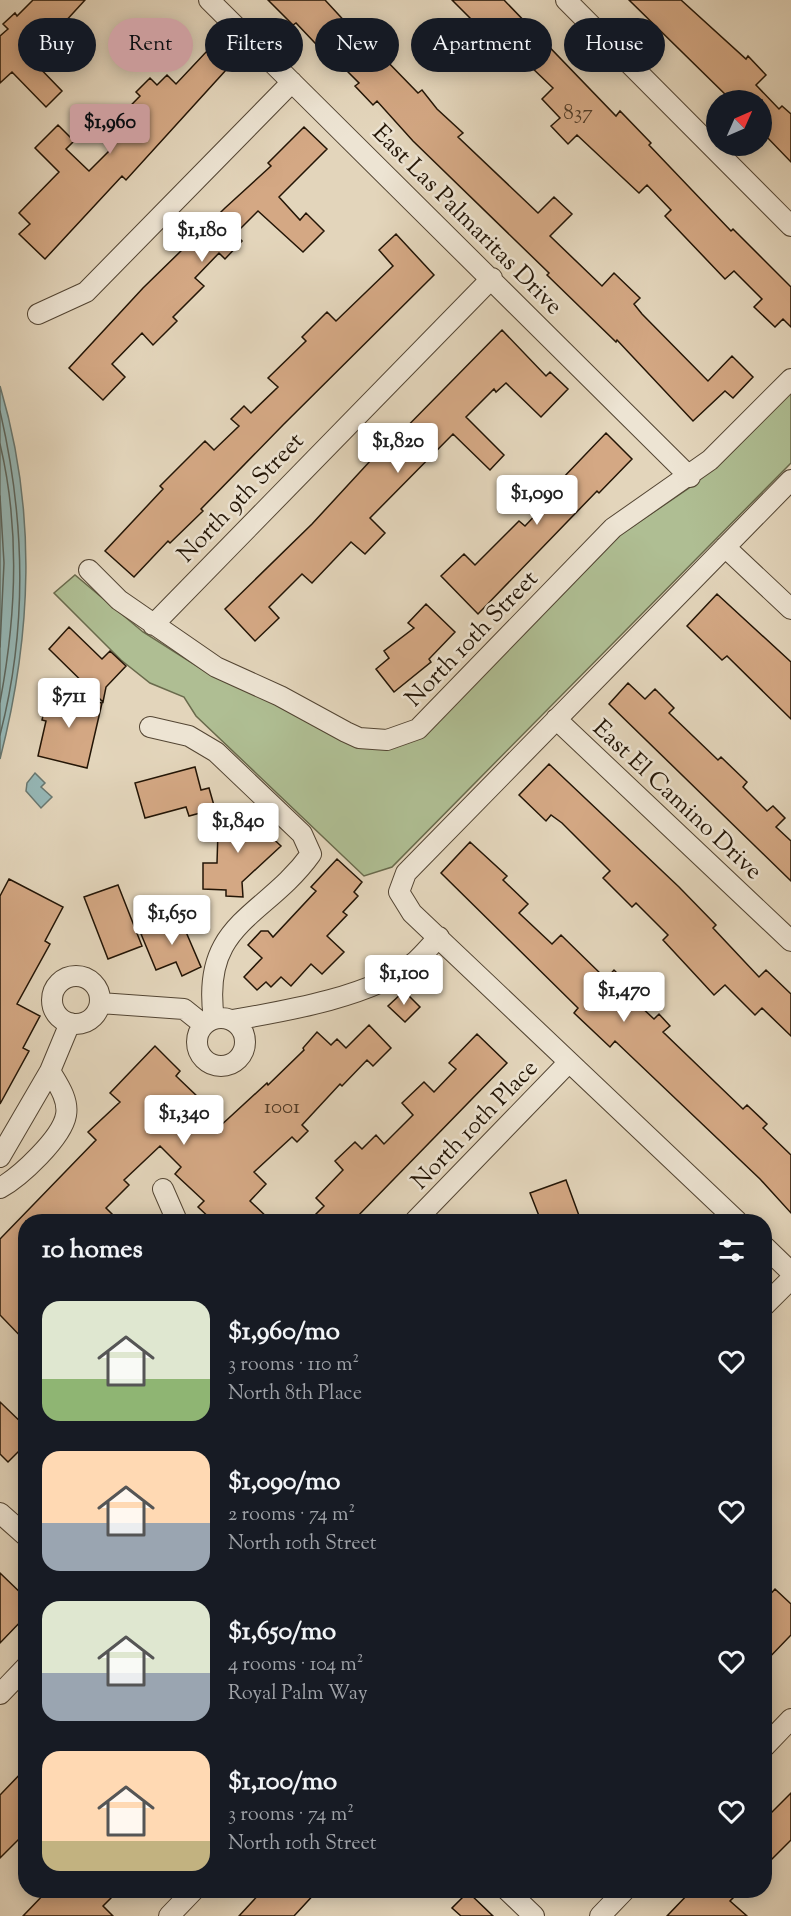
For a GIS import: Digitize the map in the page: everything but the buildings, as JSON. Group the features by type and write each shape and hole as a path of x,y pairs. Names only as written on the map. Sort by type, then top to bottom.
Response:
{"street":[{"name":"East Las Palmaritas Drive","path":"209,0 492,278 690,477"},
{"path":"566,0 791,226"},
{"path":"38,314 86,292 292,82"},
{"name":"North 9th Street","path":"153,625 492,278"},
{"name":"North 10th Street","path":"89,570 119,600 216,667 280,696 359,738 387,740 417,729 614,528 690,477 791,379"},
{"path":"730,1214 412,913 399,892 406,873 791,480"},
{"path":"725,547 791,609"},
{"name":"East El Camino Drive","path":"556,719 791,941"},
{"path":"150,727 189,736 216,752 302,834 311,854 298,872 229,934 219,951 212,982 217,1022"},
{"path":"100,1003 184,1009 217,1022 285,1010 376,985 416,961 439,937"},
{"path":"80,976 93,983 100,1003 90,1020 76,1024 70,1023 57,1016 52,1002 55,988 65,978 80,976"},
{"path":"0,1157 50,1071 70,1023"},
{"name":"North 10th Place","path":"422,1214 569,1062"},
{"path":"0,1188 12,1181 61,1129 66,1114 65,1101 50,1071"},
{"path":"163,1189 174,1214"},
{"path":"772,1254 791,1272"},
{"path":"772,1298 791,1279"},
{"path":"0,1513 18,1529"},
{"path":"0,1694 18,1675"},
{"path":"772,1739 791,1719"},
{"path":"169,1916 186,1898"},
{"path":"515,1898 534,1916"},
{"path":"600,1916 617,1898"}],"green space":[{"path":"791,387 791,463 392,867 364,876 196,716 184,697 150,683 121,660 54,593 75,575 143,632 211,675 269,701 339,739 423,737 620,535 695,484"}],"water":[{"path":"0,386 12,433 20,479 25,526 26,572 19,666 0,759"},
{"path":"35,773 45,783 41,787 52,797 41,808 26,791 27,783"}]}
